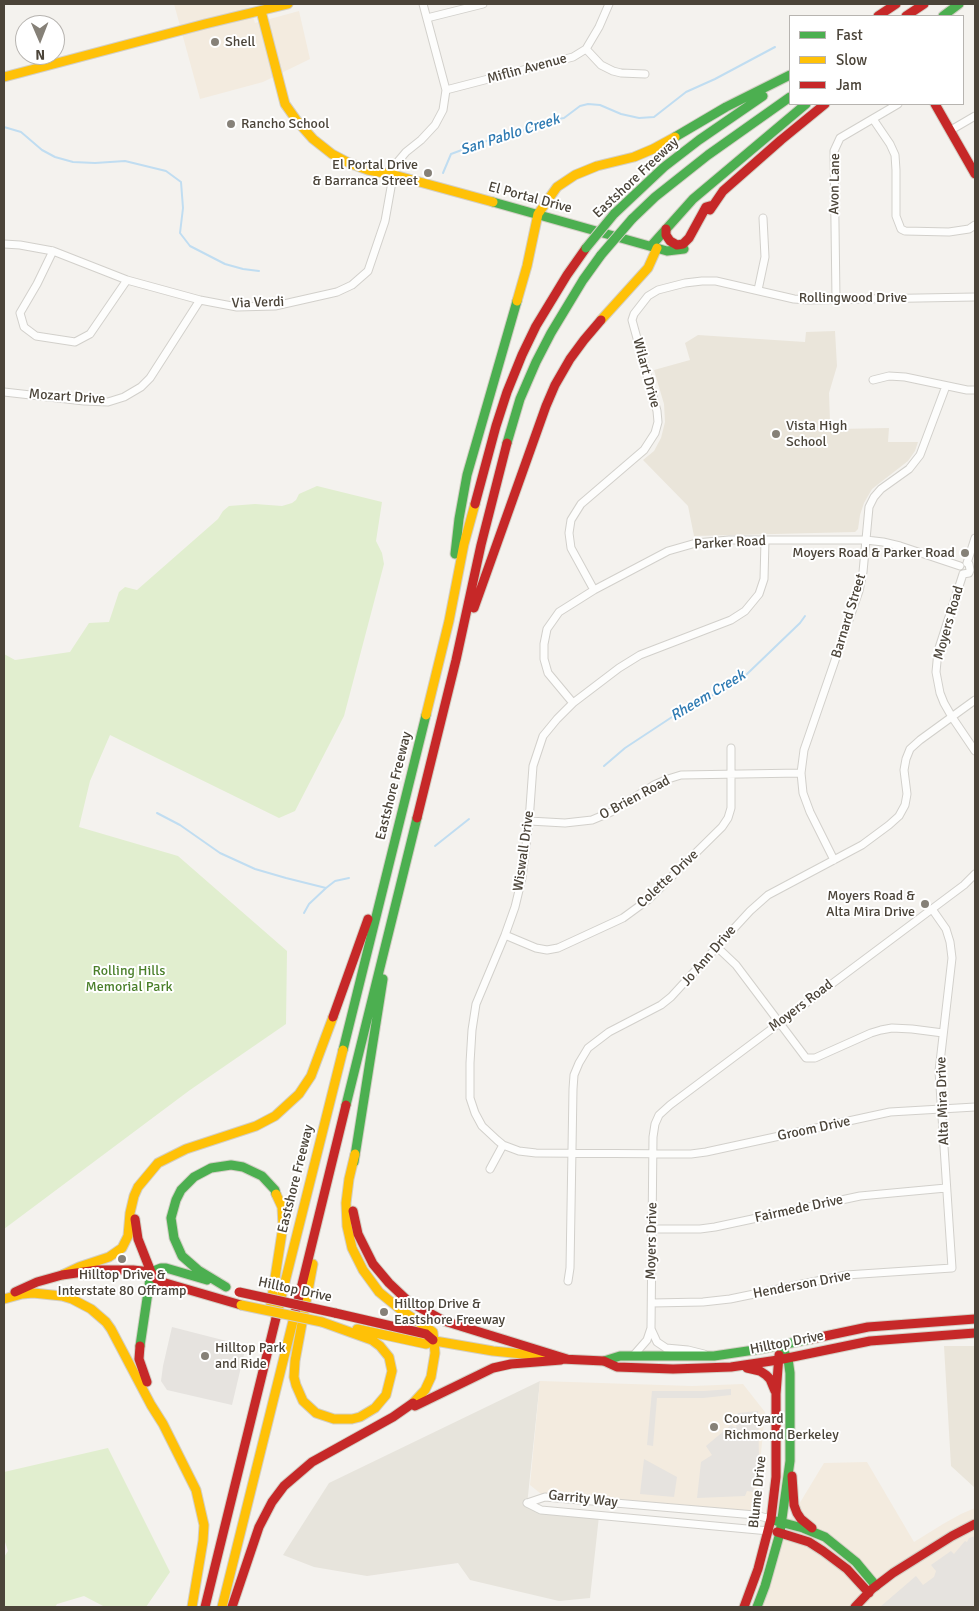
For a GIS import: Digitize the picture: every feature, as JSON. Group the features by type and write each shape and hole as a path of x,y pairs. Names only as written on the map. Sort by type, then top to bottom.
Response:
{"main road":[{"path":"4,77 288,4"},
{"path":"880,15 896,4"},
{"path":"908,15 924,4"},
{"path":"944,15 959,4"},
{"name":"El Portal Drive","path":"261,11 285,104 313,139 332,154 368,170 394,175 538,214 667,251 682,250 692,244 713,205 724,191 780,140 824,105"},
{"path":"448,622 458,519 467,475 527,266 538,214 549,196 575,174 634,157 652,149 726,107 789,76"},
{"name":"Eastshore Freeway","path":"205,1607 448,622 464,544 507,392 536,326 567,275 614,214 664,167 789,77"},
{"name":"Eastshore Freeway","path":"222,1607 456,660 481,545 520,399 551,333 583,280 601,255 632,219 655,197 708,154 789,98"},
{"path":"456,660 546,406 555,385 570,360 584,340 648,268 654,247 666,229 694,199 805,105"},
{"path":"936,105 975,174"},
{"path":"666,229 666,235 670,242 677,245 683,244 689,238 706,207 713,205"},
{"path":"62,1276 79,1267 109,1257 122,1248 128,1236 134,1196 138,1187 158,1163 176,1153 251,1128 266,1121 299,1094 319,1058 387,870"},
{"path":"388,930 381,998 346,1203 347,1226 352,1248 363,1270 379,1292 433,1332 435,1341 435,1360 429,1384 415,1402 393,1417"},
{"path":"355,1154 352,1202 358,1234 373,1264 398,1292 419,1309 444,1321 566,1360"},
{"path":"322,1322 372,1340 385,1350 389,1357 392,1379 386,1395 375,1408 360,1417 334,1420 316,1413 303,1401 294,1377 295,1361 331,1163"},
{"path":"226,1287 198,1270 182,1256 174,1238 171,1218 181,1190 194,1177 201,1171 232,1165 253,1171 262,1176 275,1190 282,1207 283,1226 261,1379"},
{"path":"148,1176 138,1197 135,1221 140,1247 151,1272 139,1359 163,1424"},
{"name":"Hilltop Drive","path":"4,1298 37,1282 62,1276 110,1270 151,1272 166,1268 239,1292 426,1334 435,1341 493,1351 566,1360 604,1361 620,1356 714,1356 868,1327 975,1319"},
{"name":"Hilltop Drive","path":"151,1272 156,1279 162,1282 241,1305 426,1344 435,1341"},
{"path":"4,1298 22,1294 52,1294 72,1299 98,1315 111,1329 163,1424 196,1490 203,1519 203,1541 192,1607"},
{"name":"Hilltop Drive","path":"604,1361 617,1367 673,1369 732,1368 788,1359 870,1341 975,1333"},
{"name":"Blume Drive","path":"757,1607 780,1533 790,1461 790,1373 788,1359 780,1345"},
{"name":"Blume Drive","path":"744,1607 758,1569 771,1519 776,1477 776,1394 780,1345"},
{"path":"232,1607 263,1518 284,1486 312,1462 393,1417 493,1368 511,1364 566,1360"},
{"path":"732,1368 760,1371 770,1379 776,1394"},
{"path":"790,1461 794,1505 797,1514 825,1537"},
{"name":"Garrity Way","path":"771,1519 803,1528 825,1537 856,1562 872,1589"},
{"path":"855,1607 872,1589 893,1573 930,1549 975,1524"},
{"name":"Garrity Way","path":"769,1531 809,1542 824,1550 872,1589"}],"street":[{"path":"423,4 446,90"},
{"path":"427,18 483,4"},
{"path":"609,4 599,27 586,49 601,65 613,72 645,74"},
{"name":"Miflin Avenue","path":"446,90 573,57 586,49"},
{"name":"Via Verdi","path":"4,244 54,251 127,280 200,300 237,307 275,306 337,292 352,284 368,271 385,221 396,165 406,152 435,125 443,110 446,90"},
{"name":"Avon Lane","path":"836,299 834,151 840,138 896,105"},
{"path":"951,130 975,116"},
{"path":"873,119 895,155 896,216 901,229 905,231 949,232 969,229 975,225"},
{"path":"758,290 765,256 763,218"},
{"path":"54,251 20,313 24,327 36,336 75,342 90,334 127,280"},
{"name":"Rollingwood Drive","path":"702,281 716,281 794,299 975,297"},
{"name":"Wilart Drive","path":"594,590 571,548 569,533 571,520 581,504 644,450 655,433 658,422 657,411 633,326 634,314 648,296 658,290 702,281"},
{"name":"Mozart Drive","path":"4,392 108,402 124,397 141,387 150,378 200,300"},
{"path":"873,380 889,376 905,377 975,390"},
{"name":"Barnard Street","path":"834,860 810,812 803,793 800,774 804,750 859,591 863,572 869,507 881,489 909,469 920,455 946,386"},
{"path":"967,563 975,538"},
{"name":"Parker Road","path":"573,704 548,673 544,658 547,629 559,612 594,590 668,551 696,543 729,540 866,540 900,546 960,566"},
{"name":"Wiswall Drive","path":"653,1154 519,1151 503,1145 482,1126 470,1098 472,1030 476,1004 515,907 522,878 533,766 543,736 573,704 615,670 640,656 731,620 745,611 759,594 764,579 765,540"},
{"path":"967,563 971,567 970,572 961,572 961,564 967,563"},
{"name":"Moyers Road","path":"970,572 940,642 936,661 940,693 952,718 975,751"},
{"name":"Jo Ann Drive","path":"568,1281 570,1268 572,1089 579,1063 588,1048 609,1032 661,1005 671,997 750,910 768,895 862,845 899,816 908,794 904,770 910,749 975,700"},
{"name":"Colette Drive","path":"505,935 536,948 547,950 558,948 634,911 649,899 722,827 728,818 731,808 731,748"},
{"name":"O Brien Road","path":"529,821 565,823 592,820 612,812 668,779 681,775 731,773 800,774"},
{"name":"Moyers Road","path":"653,1154 656,1124 659,1115 670,1105 964,885 975,874"},
{"name":"Alta Mira Drive","path":"932,908 946,928 952,958 939,1071 952,1268"},
{"path":"717,947 736,965 806,1058 815,1058 881,1030 892,1028 942,1033"},
{"name":"Groom Drive","path":"653,1154 706,1152 890,1112 975,1107"},
{"path":"490,1169 503,1145"},
{"name":"Moyers Drive","path":"651,1328 653,1154"},
{"name":"Fairmede Drive","path":"652,1229 700,1229 715,1227 860,1196 946,1188"},
{"name":"Henderson Drive","path":"652,1303 703,1302 730,1299 846,1275 952,1268"},
{"path":"651,1328 657,1342 666,1348 688,1350 714,1356"},
{"path":"633,1356 647,1340 651,1328"},
{"name":"Garrity Way","path":"769,1531 541,1510 528,1503 545,1497 755,1515 771,1519"}],"shaded area":[{"path":"174,4 249,4 255,23 299,11 310,59 263,82 200,99"},
{"name":"Vista High School","path":"835,331 837,366 829,393 830,422 837,429 889,428 888,442 918,442 915,451 908,461 872,489 864,503 858,529 855,532 694,536 688,506 643,460 654,451 661,438 665,422 664,404 654,370 690,360 685,343 698,335 805,342 806,332"},
{"name":"Hilltop Park and Ride","path":"172,1327 246,1346 232,1405 167,1390 161,1381"},
{"path":"944,1346 975,1346 975,1488 951,1466"},
{"path":"540,1381 527,1505 599,1516 590,1598 559,1601 470,1580 458,1563 367,1576 314,1567 283,1555 329,1483"},
{"path":"540,1381 692,1386 743,1384 765,1412 755,1515 545,1497 530,1485"},
{"path":"731,1389 731,1395 703,1398 657,1398 653,1446 647,1445 652,1391"},
{"path":"758,1411 759,1457 753,1492 747,1491 745,1496 697,1498 701,1462 712,1455 706,1446 731,1425 736,1428 738,1413"},
{"path":"644,1459 677,1477 674,1497 640,1494"},
{"path":"867,1462 914,1542 943,1524 975,1508 975,1607 757,1607 784,1529 824,1463"},
{"path":"975,1536 975,1607 880,1607 916,1576 923,1585 934,1577 936,1571 931,1565 951,1551 954,1554 965,1541 967,1542 969,1538"}],"green space":[{"name":"Rolling Hills Memorial Park","path":"317,486 382,502 376,541 382,553 384,564 344,716 295,811 279,818 110,735 90,781 79,827 178,856 287,951 286,1024 190,1090 4,1229 4,654 15,660 70,652 89,623 109,622 119,592 125,587 137,590 218,519 229,506 255,504 282,506 292,503 299,494"},
{"path":"108,1448 170,1572 146,1607 105,1607 84,1596 57,1604 55,1607 4,1607 4,1557 8,1551 4,1539 4,1472"}],"waterway":[{"name":"San Pablo Creek","path":"443,173 451,154 489,140 510,136 546,121 564,118 580,106 588,104 600,105 621,114 639,118 654,117 686,92 775,47"},
{"name":"San Pablo Creek","path":"4,127 21,132 42,150 55,157 73,162 125,161 166,171 181,182 183,208 180,233 190,246 225,264 259,271"},
{"name":"Rheem Creek","path":"604,766 625,748 672,717 696,702 727,689 747,674 805,616"},
{"name":"Rheem Creek","path":"157,813 180,825 220,853 255,869 326,888"},
{"name":"Rheem Creek","path":"435,846 469,819"},
{"name":"Rheem Creek","path":"304,913 309,904 326,888 335,881 349,878"}],"traffic: fast":[{"path":"944,15 959,4"},
{"path":"675,137 726,107 789,76"},
{"path":"614,214 664,167 699,140 763,96"},
{"path":"632,219 655,197 708,155 789,98"},
{"path":"651,246 693,199 805,105"},
{"path":"493,202 667,251 684,249"},
{"path":"586,248 614,214"},
{"path":"601,255 632,219"},
{"path":"507,443 520,399 536,362 583,280 601,255"},
{"path":"455,554 467,475 517,301"},
{"path":"343,1050 426,715"},
{"path":"346,1105 417,818"},
{"path":"354,1162 383,979"},
{"path":"226,1287 198,1270 182,1256 174,1238 171,1218 181,1190 194,1177 211,1168 231,1165 243,1167 262,1176 275,1190 276,1194"},
{"path":"151,1272 166,1268 207,1280"},
{"path":"140,1346 151,1272"},
{"path":"604,1361 620,1356 714,1356 811,1339"},
{"path":"757,1607 780,1533 790,1461 790,1373 788,1359 780,1345"},
{"path":"776,1521 803,1528 825,1537 856,1562 876,1586"}],"traffic: slow":[{"path":"4,77 288,4"},
{"path":"261,11 285,104 313,139 332,154 368,170 394,175 493,202"},
{"path":"517,301 527,266 538,214 557,187 575,175 597,166 634,157 675,137"},
{"path":"601,320 648,268 657,248"},
{"path":"426,715 449,621 464,544 475,504"},
{"path":"62,1275 109,1257 122,1248 128,1236 134,1196 138,1187 158,1163 186,1149 256,1126 275,1116 299,1094 311,1076 333,1017"},
{"path":"276,1318 343,1050"},
{"path":"355,1154 346,1203 347,1226 352,1248 363,1270 379,1292 433,1332 435,1353 431,1377 425,1390 413,1403"},
{"path":"270,1310 283,1226 282,1207 276,1194"},
{"path":"313,1264 295,1361 294,1377 296,1385 303,1401 316,1413 334,1419 360,1417 375,1408 386,1395 392,1371 389,1357 372,1340 322,1322"},
{"path":"4,1299 33,1293 62,1296 91,1309 111,1329 163,1424 196,1490 204,1525 192,1607"},
{"path":"241,1305 322,1322"},
{"path":"222,1607 295,1313"},
{"path":"357,1329 426,1344 435,1341 493,1351 543,1356"}],"traffic: jam":[{"path":"880,15 896,4"},
{"path":"908,15 924,4"},
{"path":"710,210 723,191 824,105"},
{"path":"936,105 975,174"},
{"path":"666,229 666,235 670,241 677,245 683,244 689,238 706,207 713,205"},
{"path":"475,504 496,426 522,355 536,326 586,248"},
{"path":"474,608 555,385 570,359 601,320"},
{"path":"417,818 507,443"},
{"path":"333,1017 368,919"},
{"path":"295,1313 346,1105"},
{"path":"353,1211 358,1234 373,1264 408,1301 444,1321 567,1359"},
{"path":"135,1219 138,1239 151,1272"},
{"path":"15,1292 37,1282 62,1275 98,1270 133,1270 151,1272 156,1279 162,1282 241,1305"},
{"path":"239,1292 335,1313"},
{"path":"335,1313 426,1334 433,1340"},
{"path":"205,1607 276,1318"},
{"path":"811,1339 868,1327 975,1319"},
{"path":"561,1359 604,1361 617,1367 673,1369 731,1367 778,1360 870,1341 975,1333"},
{"path":"140,1346 139,1359 147,1382"},
{"path":"744,1607 758,1569 771,1519 776,1477 776,1394 779,1355"},
{"path":"415,1406 493,1368 511,1364 561,1360"},
{"path":"747,1368 760,1371 766,1375 770,1379 775,1391"},
{"path":"232,1607 259,1527 272,1502 284,1486 312,1462 393,1417 413,1403"},
{"path":"792,1476 794,1505 797,1513 812,1528"},
{"path":"855,1607 872,1589 893,1573 975,1524"},
{"path":"777,1532 809,1542 823,1551 847,1569 869,1593"}],"place":[{"name":"Shell","path":"215,42"},
{"name":"Rancho School","path":"231,124"},
{"name":"El Portal Drive & Barranca Street","path":"428,173"},
{"name":"Vista High School","path":"776,434"},
{"name":"Moyers Road & Parker Road","path":"965,553"},
{"name":"Moyers Road & Alta Mira Drive","path":"925,904"},
{"name":"Hilltop Drive & Interstate 80 Offramp","path":"122,1259"},
{"name":"Hilltop Drive & Eastshore Freeway","path":"384,1312"},
{"name":"Hilltop Park and Ride","path":"205,1356"},
{"name":"Courtyard Richmond Berkeley","path":"714,1427"}]}
